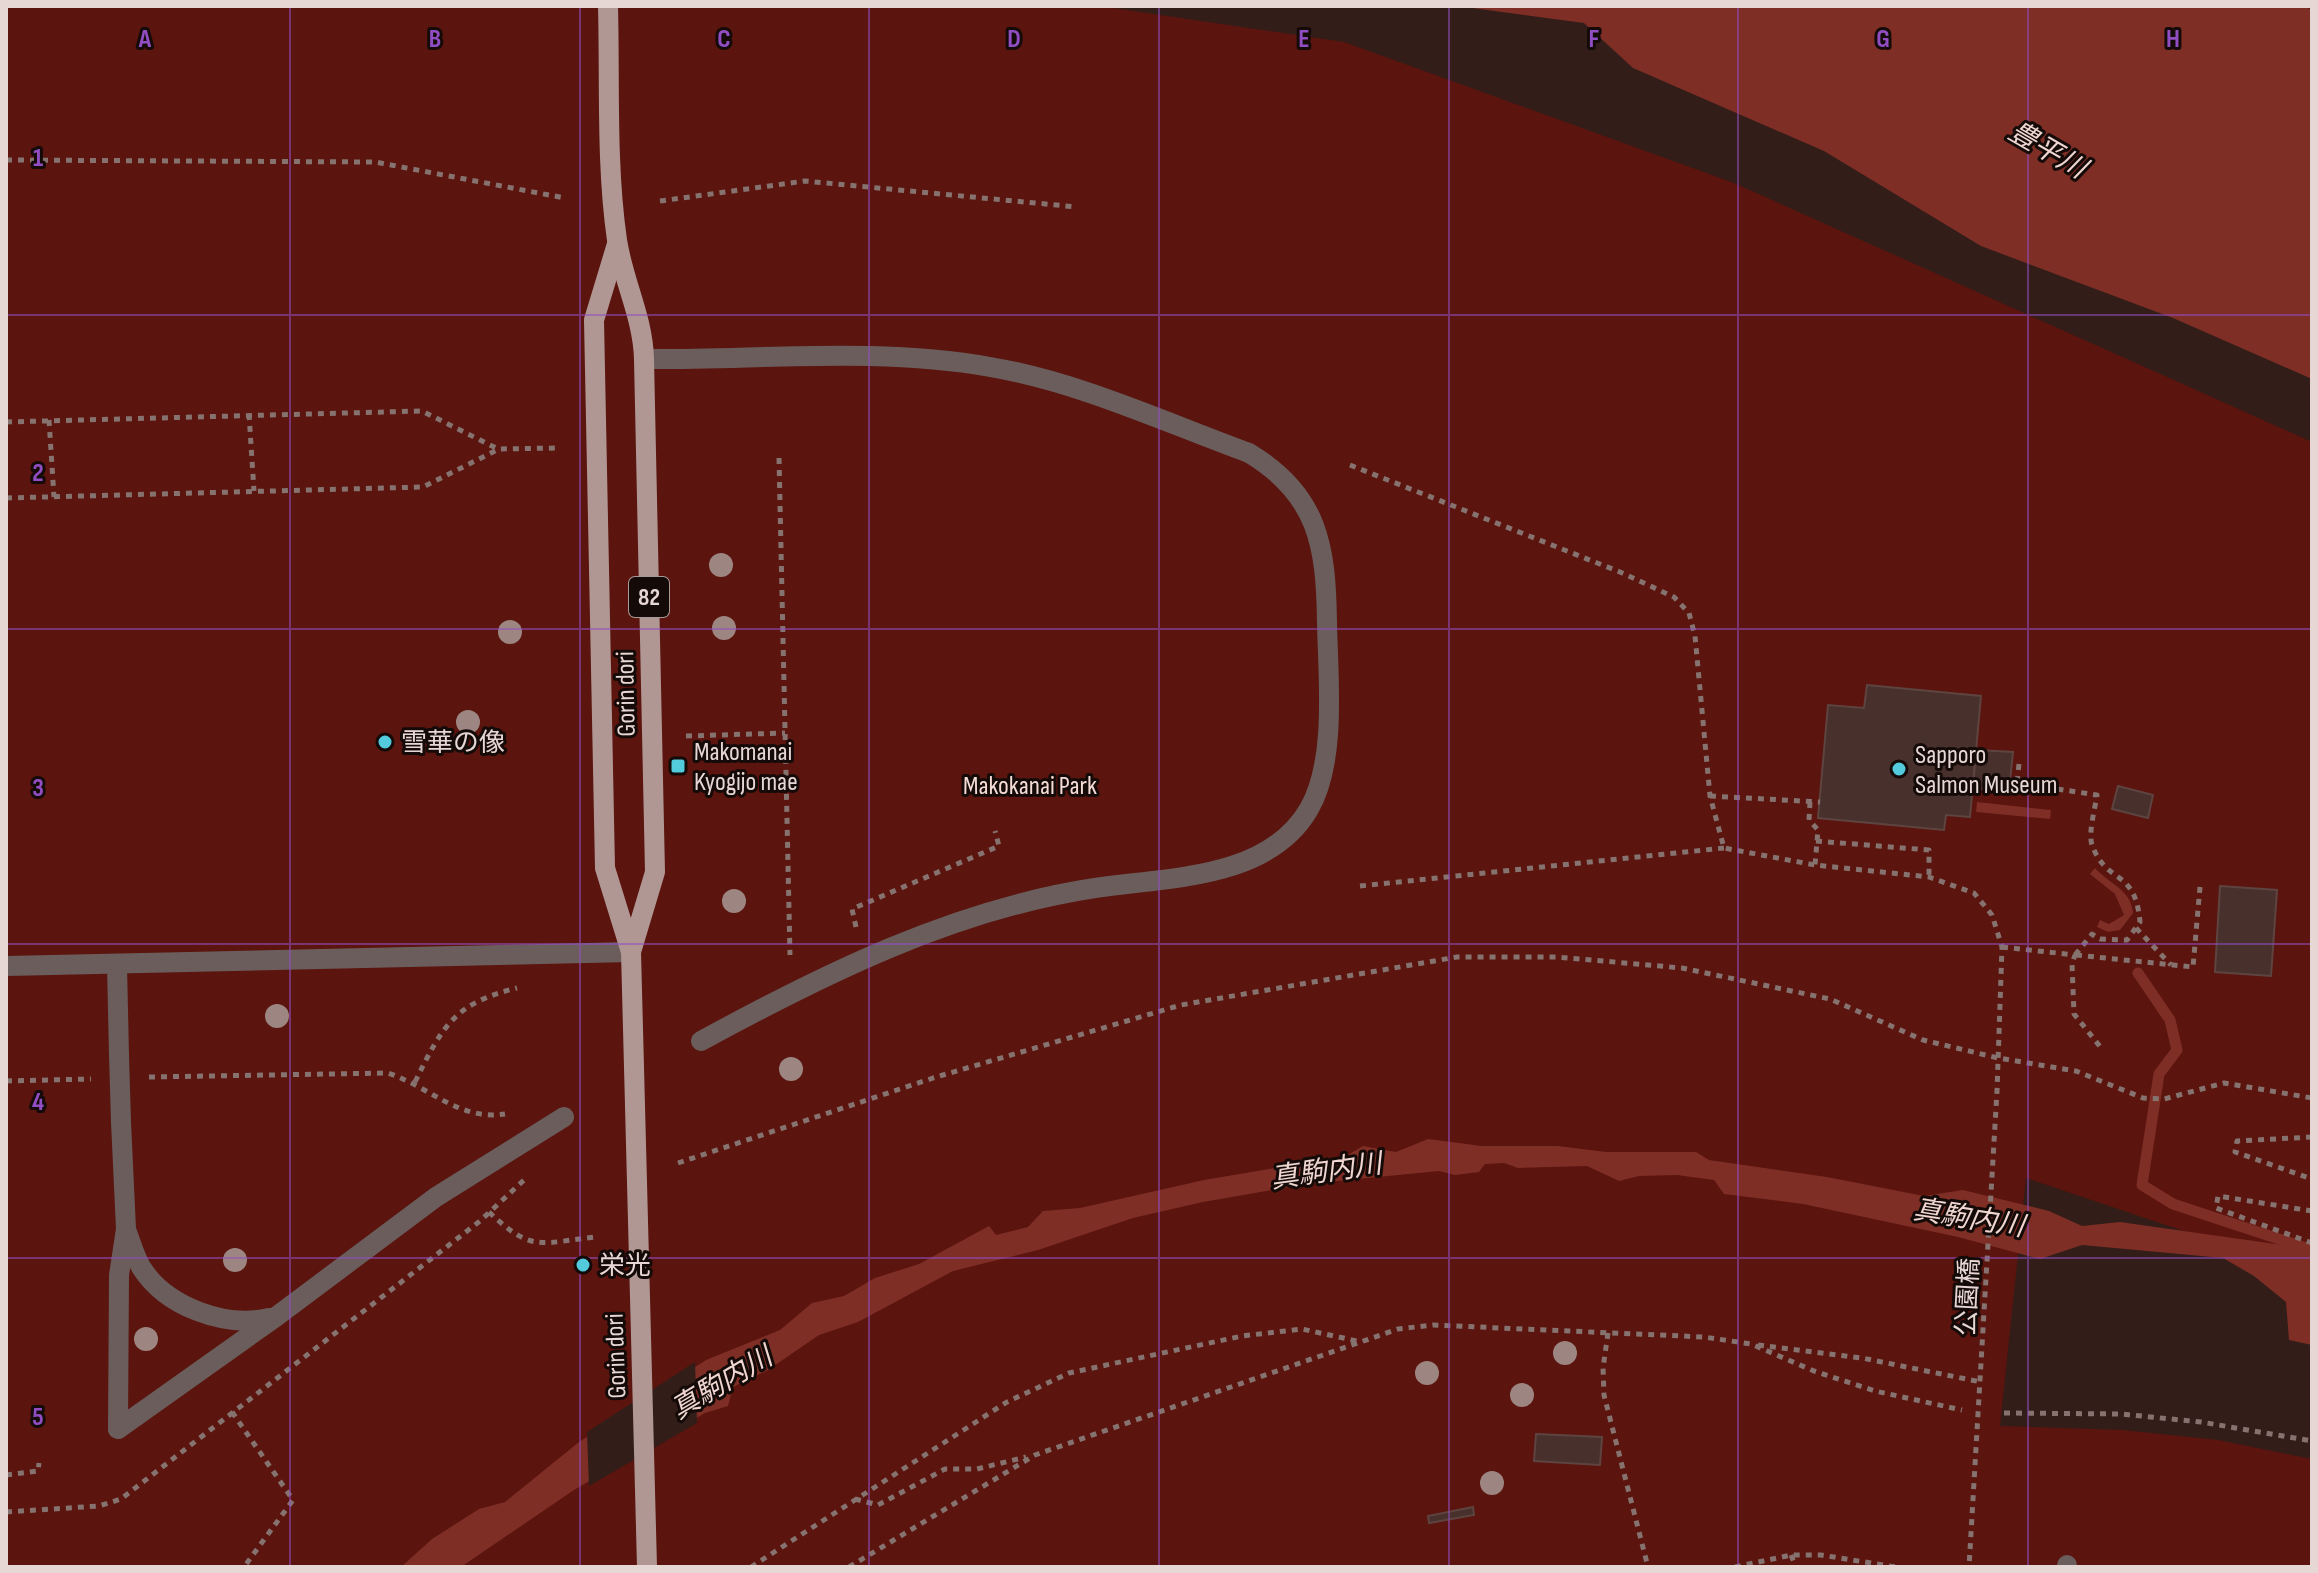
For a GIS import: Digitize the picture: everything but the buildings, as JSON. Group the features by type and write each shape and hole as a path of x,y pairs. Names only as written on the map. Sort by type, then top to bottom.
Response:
{"main road":[{"name":"Gorin dori","path":"608,6 617,244 643,331 644,359 655,872 631,952"},
{"name":"Gorin dori","path":"617,244 594,320 605,868 631,952 647,1567"}],"lane":[{"path":"644,359 878,356 989,366 1044,378 1249,453 1276,469 1301,497 1318,531 1326,566 1328,730 1321,776 1309,809 1288,834 1261,855 1236,865 1059,895 959,924 850,965 701,1041"},
{"path":"6,966 631,952"},
{"path":"117,965 126,1229 119,1275 118,1429 277,1316 436,1197 564,1117"},
{"path":"126,1229 141,1267 157,1286 206,1316 250,1323 277,1316"}],"path":[{"path":"6,160 375,162 565,198"},
{"path":"660,201 805,181 1077,207"},
{"path":"6,422 422,411 498,449"},
{"path":"249,414 254,491"},
{"path":"49,420 54,497"},
{"path":"6,498 423,487 498,449 557,448"},
{"path":"779,458 790,955"},
{"path":"1350,465 1620,572 1674,597 1689,613 1695,636 1710,796 1724,848"},
{"path":"686,736 785,733"},
{"path":"2019,764 2017,783 2097,795 2091,843 2106,870 2130,884 2138,901 2140,922 2127,940 2100,939 2092,934 2075,955 2072,964 2074,1014 2102,1049"},
{"path":"1710,796 1820,802"},
{"path":"1810,802 1809,820 1818,830 1815,865"},
{"path":"856,927 852,909 999,846 995,831"},
{"path":"1816,841 1929,850 1929,877"},
{"path":"1360,886 1724,848 1815,865 1929,877 1974,893 1992,915 2002,947 2193,967 2200,887"},
{"path":"2136,928 2171,965"},
{"name":"公園橋","path":"1969,1567 1984,1361 2002,947"},
{"path":"678,1163 933,1078 1181,1005 1457,957 1557,957 1682,968 1830,999 1923,1040 1998,1058 2076,1071 2143,1098 2164,1099 2224,1083 2312,1098"},
{"path":"415,1082 436,1039 456,1013 494,994 517,988"},
{"path":"134,1077 357,1071 388,1073 415,1082 459,1111 485,1117 505,1114"},
{"path":"6,1081 102,1078"},
{"path":"2312,1137 2237,1141 2235,1152 2312,1179"},
{"path":"6,1512 99,1506 121,1499 489,1212 530,1175"},
{"path":"2312,1211 2218,1196 2216,1208 2312,1243"},
{"path":"489,1212 519,1238 532,1244 595,1237"},
{"path":"854,1498 878,1505 945,1469 977,1469 1035,1455 1215,1395 1357,1341 1398,1329 1433,1325 1704,1337 1862,1358 1981,1382"},
{"path":"751,1567 1007,1402 1069,1373 1272,1332 1302,1329 1357,1341"},
{"path":"1608,1333 1603,1368 1604,1395 1648,1567"},
{"path":"1751,1344 1863,1387 1962,1410"},
{"path":"232,1412 293,1500 244,1567"},
{"path":"2004,1413 2121,1414 2201,1422 2312,1441"},
{"path":"849,1567 1035,1455"},
{"path":"6,1475 38,1471 39,1463"},
{"path":"1735,1567 1791,1555 1821,1555 1896,1567"},
{"path":"1791,1555 1796,1567"}],"green space":[{"name":"Makokanai Park","path":"6,6 1100,6 1344,42 1734,183 2312,442 2312,1255 2231,1247 2026,1178 2000,1426 2123,1430 2218,1440 2312,1459 2312,1567 6,1567"}],"water":[{"name":"豊平川","path":"1458,6 2304,6 2312,10 2312,379 2173,318 1981,246 1824,151 1633,68 1584,23"},
{"path":"1977,802 2051,810 2050,819 1976,812"},
{"path":"2095,868 2124,892 2131,905 2133,913 2120,930 2108,932 2097,927 2100,920 2109,924 2124,915 2115,894 2090,874"},
{"name":"真駒内川","path":"1428,1139 1482,1146 1558,1146 1606,1152 1696,1152 1709,1160 1827,1177 1924,1196 1963,1190 2049,1211 2082,1226 2120,1222 2312,1249 2312,1345 2289,1340 2286,1302 2254,1276 2223,1258 2082,1245 2040,1259 1958,1237 1803,1204 1724,1194 1714,1180 1677,1175 1639,1176 1619,1181 1587,1166 1518,1168 1504,1163 1485,1164 1479,1172 1455,1175 1439,1171 1307,1184 1133,1218 1038,1250 953,1271 858,1322 819,1335 768,1370 733,1387 728,1406 705,1413 574,1490 461,1567 401,1567 432,1539 479,1509 505,1502 579,1442 706,1360 780,1330 812,1303 844,1296 875,1278 919,1264 989,1226 996,1235 1028,1227 1043,1211 1080,1208 1204,1180 1346,1156 1363,1146 1396,1152"}],"pier":[{"path":"695,1362 697,1423 589,1486 587,1432"}],"waterway":[{"path":"2138,973 2170,1020 2177,1050 2159,1074 2142,1185 2173,1204 2312,1250"}],"place":[{"name":"雪華の像","path":"385,742"},
{"name":"Makomanai Kyogijo mae","path":"678,766"},
{"name":"Sapporo Salmon Museum","path":"1899,769"},
{"name":"栄光","path":"583,1265"}]}
